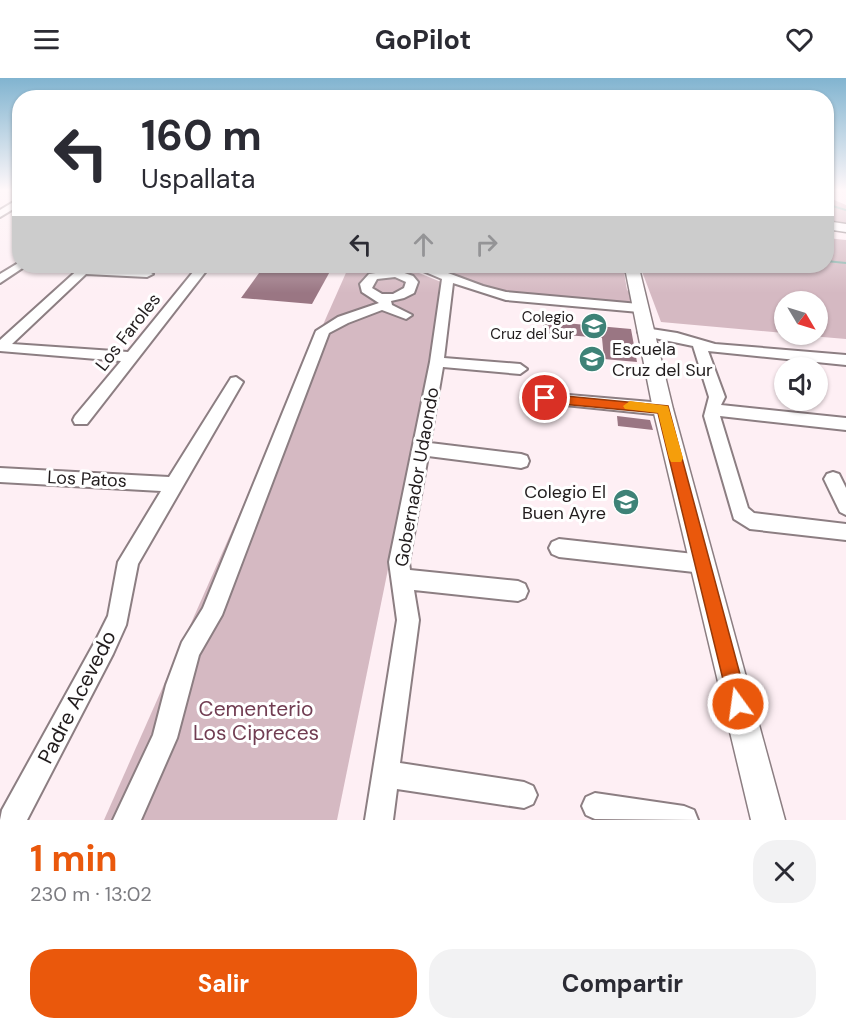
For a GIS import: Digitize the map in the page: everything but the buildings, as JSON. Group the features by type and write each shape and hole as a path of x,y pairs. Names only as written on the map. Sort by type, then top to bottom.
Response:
{"main road":[{"path":"633,273 663,409 768,820"}],"street":[{"path":"0,280 10,269"},
{"path":"0,347 80,273"},
{"path":"137,273 147,274"},
{"name":"Los Faroles","path":"81,420 198,273"},
{"path":"386,273 368,280 366,284 369,293 406,315"},
{"path":"127,820 165,738 178,685 190,650 211,615 323,331 410,290 412,282 404,275 393,273"},
{"path":"437,273 478,289 642,320 677,337 714,348 846,360"},
{"name":"Gobernador Udaondo","path":"379,820 408,620 407,599 399,561 437,362 448,277"},
{"path":"699,344 717,397 712,410 740,513 750,521 846,532"},
{"path":"0,347 131,357"},
{"path":"437,362 520,369"},
{"name":"Padre Acevedo","path":"12,820 105,646 117,617 128,562 236,382"},
{"path":"545,398 663,409"},
{"path":"712,410 846,424"},
{"path":"419,448 521,461"},
{"name":"Los Patos","path":"0,475 174,485"},
{"path":"833,479 846,507"},
{"path":"559,548 703,564"},
{"path":"401,579 518,591"},
{"path":"386,774 524,795"},
{"path":"595,806 684,820"}],"green space":[{"path":"834,239 846,240 846,339 828,337 828,291 774,291 774,332 661,322 643,273 834,273"},
{"name":"Cementerio Los Cipreces","path":"346,273 419,273 441,282 444,294 337,820 104,820"},
{"path":"451,273 624,273 627,290 631,293 632,301 630,304 501,292"}],"waterway":[{"path":"834,262 846,263"}],"slow traffic":[{"path":"630,406 663,409 676,458"}],"place":[{"name":"Colegio Cruz del Sur","path":"594,326"},
{"name":"Escuela Cruz del Sur","path":"592,359"},
{"name":"Colegio El Buen Ayre","path":"626,502"}],"route":[{"path":"545,398 663,409 738,704"}]}
